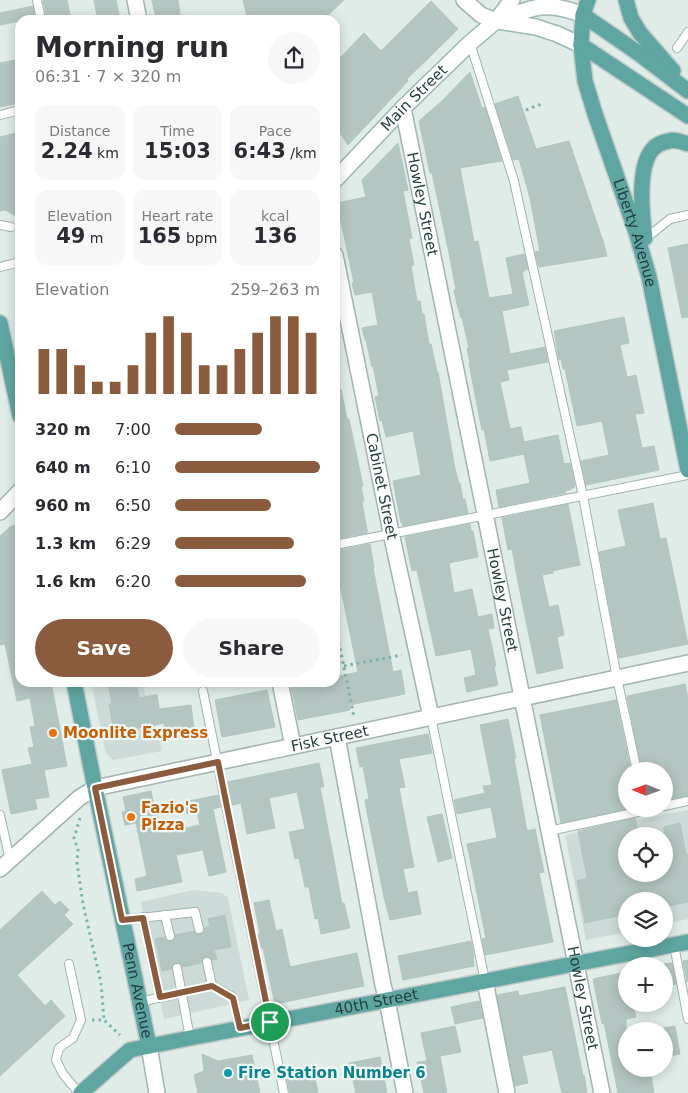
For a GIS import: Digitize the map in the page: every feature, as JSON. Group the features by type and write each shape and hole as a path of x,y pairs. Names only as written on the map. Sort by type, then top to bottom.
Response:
{"main road":[{"name":"Liberty Avenue","path":"588,0 583,15 580,44 585,81 643,243 688,470"},
{"path":"626,0 632,18 640,33 643,49"},
{"path":"583,15 643,49 688,89"},
{"path":"580,44 688,116"},
{"path":"643,243 642,181 649,156 652,150 660,143 671,140 688,144"},
{"path":"0,324 15,393"},
{"name":"Penn Avenue","path":"75,687 149,1046"},
{"name":"40th Street","path":"80,1093 130,1050 681,944"}],"street":[{"path":"135,0 138,15"},
{"path":"464,0 481,15 496,21 536,27 580,44"},
{"name":"Main Street","path":"340,175 404,108 470,43 496,21 512,0"},
{"name":"Main Street","path":"496,21 536,6 552,4 572,9 583,15"},
{"name":"Howley Street","path":"404,108 602,1093"},
{"name":"Cabinet Street","path":"340,280 430,717"},
{"path":"0,512 15,496"},
{"name":"Fisk Street","path":"5,865 79,798 95,788 688,663"},
{"path":"281,687 293,746"},
{"path":"336,737 405,1093"},
{"path":"485,981 507,1093"},
{"name":"Penn Avenue","path":"149,1046 157,1093"}],"lane":[{"path":"37,0 40,15"},
{"path":"677,48 688,32"},
{"path":"470,43 514,181 583,496 617,678 635,762"},
{"path":"0,115 15,111"},
{"path":"643,243 670,219 688,215"},
{"path":"0,225 11,227"},
{"path":"0,267 15,263"},
{"path":"340,544 688,475"},
{"path":"203,691 284,1093"},
{"path":"430,717 485,981"},
{"path":"673,804 688,801"},
{"path":"0,815 5,865"},
{"path":"549,831 618,816"},
{"path":"122,920 196,912 199,929"},
{"path":"165,915 170,936"},
{"path":"143,918 160,997"},
{"path":"681,944 688,1019"},
{"path":"207,962 212,986"},
{"path":"69,964 81,1020 73,1038 59,1048 56,1060 63,1074 80,1093"},
{"path":"177,968 190,1038"},
{"path":"140,1002 212,986 233,998 240,1028"}],"path":[{"path":"526,110 544,104"},
{"path":"340,649 354,717"},
{"path":"344,666 405,654"},
{"path":"82,814 74,838 78,850 77,862 82,904 101,983 104,1020 120,1035"},
{"path":"81,1020 104,1020"}],"shaded area":[{"path":"92,687 149,687 144,688 145,695 157,694 160,709 154,718 162,751 113,760 106,753"},
{"path":"688,810 688,919 673,922 673,892 618,892 618,934 586,940 565,835 649,818 672,818 673,813"},
{"path":"193,890 222,893 228,898 249,1000 164,1019 141,902"}],"building":[{"path":"43,0 67,0 70,15 46,15"},
{"path":"94,0 116,0 119,15 97,15"},
{"path":"152,0 178,0 180,15 155,15"},
{"path":"243,0 344,0 328,15 247,15"},
{"path":"431,1 458,29 407,79 408,81 348,145 340,133 340,58 364,33 381,51"},
{"path":"33,6 34,15 15,15 15,22 0,25 0,13"},
{"path":"15,60 15,104 0,107 0,63"},
{"path":"470,72 482,108 485,107 502,161 460,168 474,242 478,241 489,298 513,294 506,258 524,254 528,269 522,272 529,305 502,311 510,354 545,347 548,362 507,370 509,380 500,382 510,429 521,427 524,442 558,435 564,464 570,463 575,487 565,491 566,493 499,507 496,490 530,483 524,454 490,461 469,363 467,348 469,348 457,304 448,248 419,121 442,101"},
{"path":"518,96 536,149 569,141 607,256 539,267 535,252 540,251 530,198 519,159 513,160 495,104"},
{"path":"15,133 15,215 5,210 0,211 0,137"},
{"path":"398,143 408,190 403,191 412,238 409,239 414,265 411,266 417,301 420,301 422,314 424,314 429,344 431,344 438,372 455,469 468,513 403,526 401,523 393,481 421,475 413,431 386,437 382,420 380,421 375,397 379,396 362,328 378,325 372,292 355,295 340,217 340,202 366,197 362,180"},
{"path":"688,244 688,317 682,318 668,248"},
{"path":"624,317 629,343 620,345 627,377 636,375 644,413 635,414 642,448 654,446 659,470 586,485 581,461 609,455 602,421 577,426 565,369 563,369 561,359 559,360 554,331"},
{"path":"340,389 347,419 349,419 363,486 361,487 364,501 362,502 367,533 340,538"},
{"path":"653,503 660,539 666,538 688,644 619,658 599,552 626,546 618,510"},
{"path":"568,504 580,565 542,575 549,607 558,605 564,635 557,637 563,668 537,674 512,549 508,550 502,518"},
{"path":"470,524 478,557 449,563 454,593 472,589 478,617 492,614 494,628 488,629 498,685 467,692 464,678 476,675 471,649 436,656 417,570 412,571 405,537"},
{"path":"15,525 15,687 52,687 67,766 44,770 49,797 35,799 37,809 11,814 2,770 32,764 28,748 34,747 30,727 35,726 30,698 17,701 5,644 0,645 0,536"},
{"path":"370,544 393,672 401,670 405,694 349,705 350,710 298,720 291,687 340,687 340,676 358,672 340,585 340,550"},
{"path":"685,684 688,698 688,796 673,798 673,762 640,762 627,696"},
{"path":"109,687 137,687 139,698 157,695 159,709 191,705 195,736 182,738 181,732 165,734 164,723 114,733 109,704 112,704"},
{"path":"267,690 275,727 222,737 215,700"},
{"path":"616,700 629,762 618,762 618,811 561,823 540,715"},
{"path":"508,719 527,831 535,829 544,872 539,873 553,942 485,955 482,939 486,938 467,844 497,838 491,807 457,814 454,800 485,793 483,786 492,785 480,725"},
{"path":"428,734 432,753 399,759 405,787 399,788 414,867 403,869 408,893 417,891 421,914 390,920 365,800 369,799 363,766 360,767 356,748"},
{"path":"319,763 324,787 320,787 342,904 344,903 350,928 321,934 318,918 315,919 309,887 305,887 299,858 295,859 289,832 305,829 297,792 269,798 275,828 247,834 241,803 232,805 227,782"},
{"path":"151,791 162,833 200,825 197,812 187,814 184,802 218,795 221,807 213,809 226,872 209,876 203,850 176,855 182,882 137,891 135,879 147,876 136,823 125,825 122,812 126,811 123,797"},
{"path":"442,814 452,858 438,862 427,817"},
{"path":"635,818 637,827 618,827 618,882 673,882 673,827 664,827 680,823 686,855 688,855 688,902 673,905 673,892 618,892 618,916 585,923 577,881 587,878 578,831"},
{"path":"42,891 55,905 60,901 69,910 64,915 73,924 17,975 45,1006 51,1000 65,1016 0,1076 0,930"},
{"path":"269,900 276,931 282,929 290,967 357,953 364,986 275,1004 263,948 261,948 258,934 260,934 254,903"},
{"path":"225,915 231,947 214,950 217,959 212,960 209,957 205,957 201,963 183,967 176,963 172,966 172,969 162,971 155,939 164,937 171,942 174,940 175,935 194,931 197,934 201,934 205,928 210,927 208,919"},
{"path":"471,941 474,966 403,980 398,956"},
{"path":"688,960 688,981 687,982 683,961"},
{"path":"673,968 676,984 673,984"},
{"path":"618,974 618,1012 635,1012 636,1017 626,1019 626,1022 618,1022 618,1077 651,1077 654,1093 618,1093 593,979"},
{"path":"565,987 587,1093 562,1093 552,1050 522,1056 528,1083 515,1086 497,995 518,991 519,996"},
{"path":"479,1001 483,1018 455,1024 451,1007"},
{"path":"455,1026 461,1052 440,1056 447,1093 424,1093 417,1062 427,1061 421,1033"},
{"path":"673,1026 675,1026 680,1054 673,1055"},
{"name":"Fire Station Number 6","path":"202,1054 218,1061 252,1055 260,1093 198,1093 194,1075 204,1071"},
{"path":"380,1057 387,1093 356,1093 349,1063"},
{"path":"313,1068 318,1093 290,1093 286,1074"}],"place":[{"name":"Moonlite Express","path":"53,733"},
{"name":"Fazio's Pizza","path":"131,817"},
{"name":"Fire Station Number 6","path":"228,1073"}],"route":[{"path":"218,762 270,1022 240,1028 233,998 212,986 160,997 143,918 122,920 95,788 218,762"}]}
